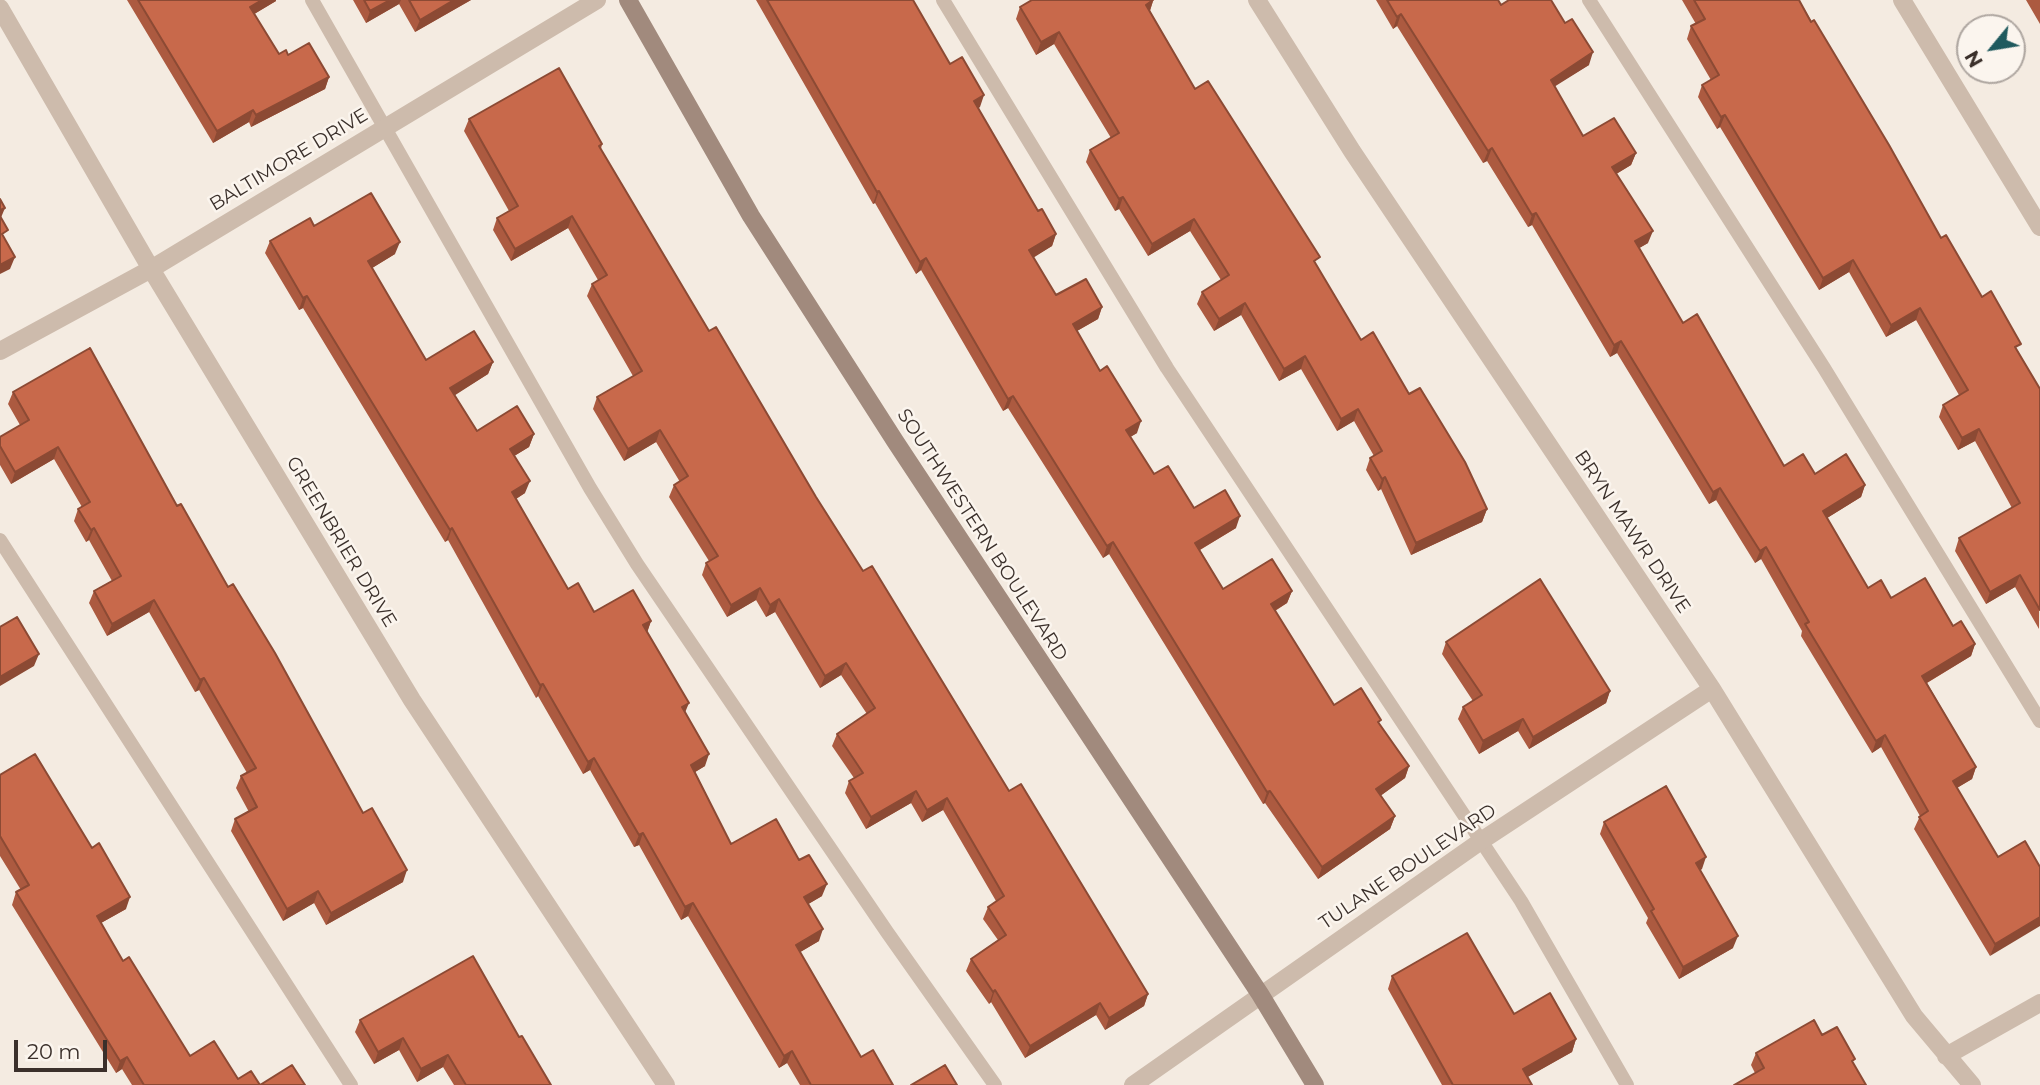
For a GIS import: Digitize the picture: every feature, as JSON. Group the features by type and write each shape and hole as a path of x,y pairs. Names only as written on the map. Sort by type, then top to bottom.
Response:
{"street":[{"name":"BALTIMORE DRIVE","path":"0,351 151,269 597,0"},
{"name":"SOUTHWESTERN BOULEVARD","path":"628,0 751,216 888,430 1260,994 1315,1085"},
{"name":"BRYN MAWR DRIVE","path":"1257,0 1352,151 1712,689 1914,1016 1972,1085"},
{"path":"1902,0 2040,227"},
{"name":"GREENBRIER DRIVE","path":"0,8 151,269 434,734 666,1085"},
{"name":"TULANE BOULEVARD","path":"1133,1085 1481,841 1712,689"},
{"path":"1946,1056 2040,1003"}],"lane":[{"path":"312,0 590,488 637,564 864,900 995,1085"},
{"path":"943,0 1167,368 1521,901 1627,1085"},
{"path":"1589,0 1824,368 2040,721"},
{"path":"0,540 351,1085"}],"building":[{"path":"138,0 262,0 250,7 279,54 286,50 288,55 309,43 329,77 256,115 253,110 217,131"},
{"path":"364,0 390,0 370,11"},
{"path":"409,0 454,0 420,20"},
{"path":"767,0 913,0 950,64 962,57 984,95 974,101 1038,211 1042,209 1056,234 1029,250 1056,295 1086,279 1102,307 1073,324 1100,371 1107,366 1141,421 1126,430 1154,474 1168,466 1194,508 1225,490 1240,516 1195,543 1223,589 1272,559 1292,591 1271,604 1334,705 1361,688 1381,720 1378,722 1409,766 1376,789 1395,816 1322,867 1270,791 1267,792 1113,542 1107,546 1013,396 1008,399 926,258 920,262"},
{"path":"1032,0 1153,0 1146,5 1195,89 1208,81 1320,257 1314,261 1361,340 1373,332 1409,394 1420,388 1465,462 1487,509 1416,543 1385,477 1382,479 1370,458 1382,451 1358,409 1341,419 1305,356 1284,369 1245,303 1219,319 1202,292 1229,275 1194,219 1152,244 1123,197 1119,199 1090,150 1119,133 1059,32 1041,42 1020,7"},
{"path":"1387,0 1498,0 1501,5 1509,0 1551,0 1565,23 1572,19 1593,52 1551,80 1583,136 1614,118 1636,153 1612,167 1653,231 1635,241 1683,323 1697,314 1784,466 1803,454 1815,474 1846,454 1865,485 1823,511 1868,588 1881,580 1891,598 1925,578 1953,626 1961,621 1975,644 1922,676 1976,767 1953,781 1998,857 2025,841 2040,867 2040,917 1995,944 1919,817 1928,811 1885,735 1876,741 1805,624 1809,622 1766,547 1760,551 1720,488 1713,492 1621,341 1614,345 1536,213 1532,215 1492,148 1488,151 1401,14 1397,17"},
{"path":"1694,0 1799,0 1811,22 1814,20 1889,145 1941,238 1946,235 1982,297 1991,291 2021,344 2015,347 2040,389 2040,610 2020,575 1990,592 1959,538 2020,503 1979,429 1962,438 1943,405 1968,390 1920,308 1891,325 1853,260 1823,278 1725,115 1721,117 1702,85 1719,75 1691,26 1705,19"},
{"path":"559,68 602,144 599,146 709,331 716,327 863,571 872,566 1009,791 1021,784 1148,994 1109,1018 1100,1003 1030,1046 995,990 993,992 971,959 1006,935 988,907 1004,896 947,798 927,810 916,791 871,817 849,781 863,773 837,734 875,708 846,663 825,676 779,599 770,605 760,588 731,605 706,563 718,556 674,485 688,476 660,430 628,449 597,397 642,371 592,284 607,275 572,216 515,249 497,218 518,206 469,119"},
{"path":"371,193 400,242 368,261 426,360 474,331 493,362 450,388 477,431 517,406 534,434 510,449 530,481 512,492 568,589 578,583 594,612 633,590 651,621 643,625 689,703 682,707 709,754 691,765 731,844 776,819 799,860 809,855 827,884 804,897 823,929 796,945 861,1057 873,1050 893,1085 811,1085 792,1051 784,1056 693,903 685,907 643,833 639,835 594,758 588,762 543,684 540,685 452,528 450,530 307,296 303,298 270,241 310,218 314,226"},
{"path":"0,216 8,230 2,234 15,257 0,265"},
{"path":"90,348 177,506 181,504 228,587 233,584 275,653 363,813 372,808 407,870 331,913 318,891 287,909 235,819 257,807 241,776 256,768 204,678 200,680 154,600 112,624 94,591 121,576 94,528 91,530 78,509 90,502 58,447 15,472 0,446 0,437 29,420 13,392"},
{"path":"1540,579 1610,691 1533,737 1523,719 1483,741 1463,707 1482,695 1446,642"},
{"path":"17,617 39,654 0,677 0,627"},
{"path":"35,754 92,848 99,843 130,897 97,916 123,961 129,957 190,1056 214,1041 238,1079 251,1071 260,1085 144,1085 127,1057 120,1061 16,892 29,885 0,836 0,775"},
{"path":"1666,786 1706,857 1696,863 1738,936 1683,967 1651,911 1654,909 1604,822"},
{"path":"1467,933 1514,1014 1550,993 1576,1039 1523,1069 1532,1085 1453,1085 1392,976"},
{"path":"473,956 519,1037 522,1036 551,1085 466,1085 448,1055 421,1069 403,1038 378,1052 360,1020"},
{"path":"1814,1020 1822,1035 1837,1027 1866,1085 1734,1085 1764,1068 1756,1053"},
{"path":"292,1065 305,1085 260,1085"},
{"path":"945,1065 957,1085 911,1085"}]}
